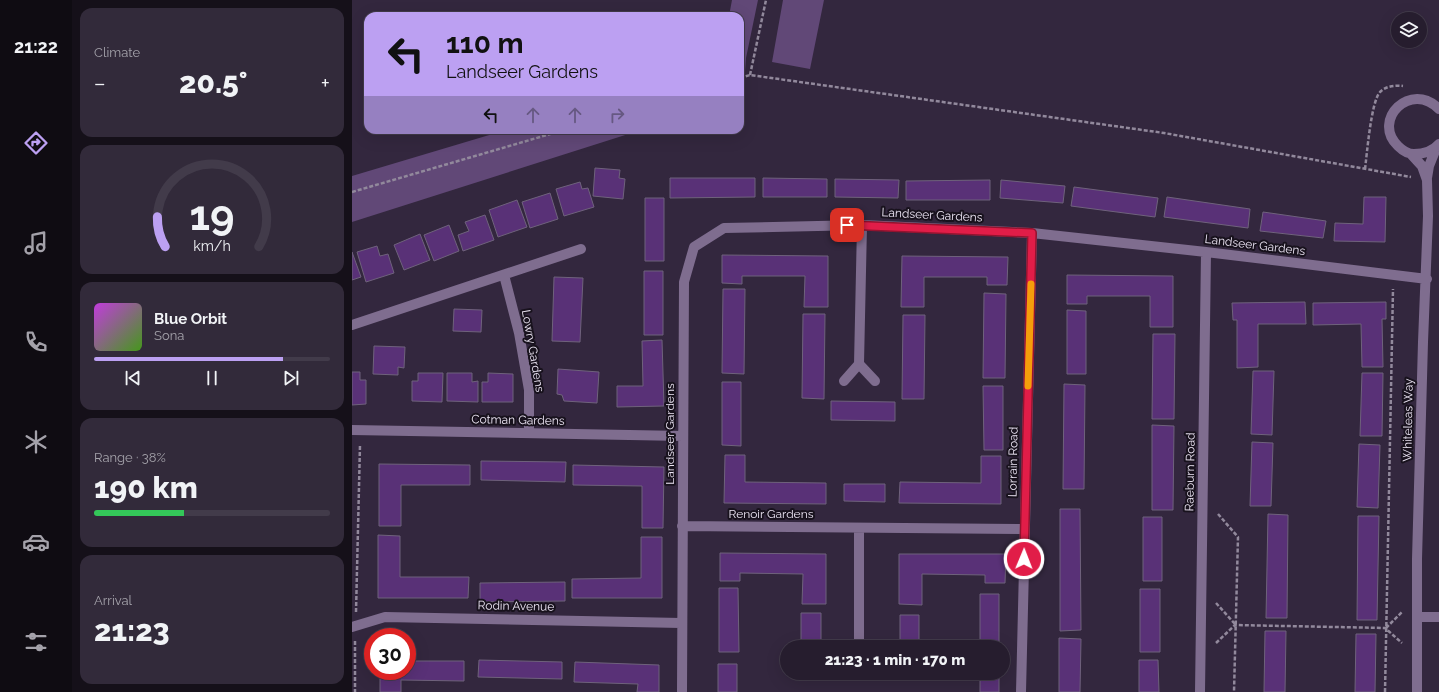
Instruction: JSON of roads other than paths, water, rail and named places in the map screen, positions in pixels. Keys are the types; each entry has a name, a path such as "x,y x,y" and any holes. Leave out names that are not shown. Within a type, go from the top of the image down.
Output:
{"street":[{"name":"Whiteleas Way","path":"1417,692 1417,559 1428,216 1427,180 1422,166 1411,154 1400,148 1392,138 1390,121 1398,106 1406,101 1425,99 1433,103 1439,109"},
{"path":"1411,154 1429,152 1438,145"},
{"path":"1427,180 1429,166 1438,145"},
{"path":"844,381 859,364 862,225"},
{"name":"Landseer Gardens","path":"682,692 681,623 684,282 694,247 724,228 862,225 1032,233 1206,252 1426,279"},
{"name":"Lorrain Road","path":"1021,692 1032,233"},
{"path":"352,325 581,249"},
{"name":"Raeburn Road","path":"1200,692 1206,252"},
{"name":"Lowry Gardens","path":"504,275 519,333 528,390 529,433"},
{"path":"859,364 874,381"},
{"name":"Cotman Gardens","path":"356,430 683,436"},
{"name":"Renoir Gardens","path":"682,526 1025,529"},
{"path":"859,528 859,640"},
{"name":"Rodin Avenue","path":"354,627 385,616 681,623"},
{"path":"1417,617 1439,617"}]}
